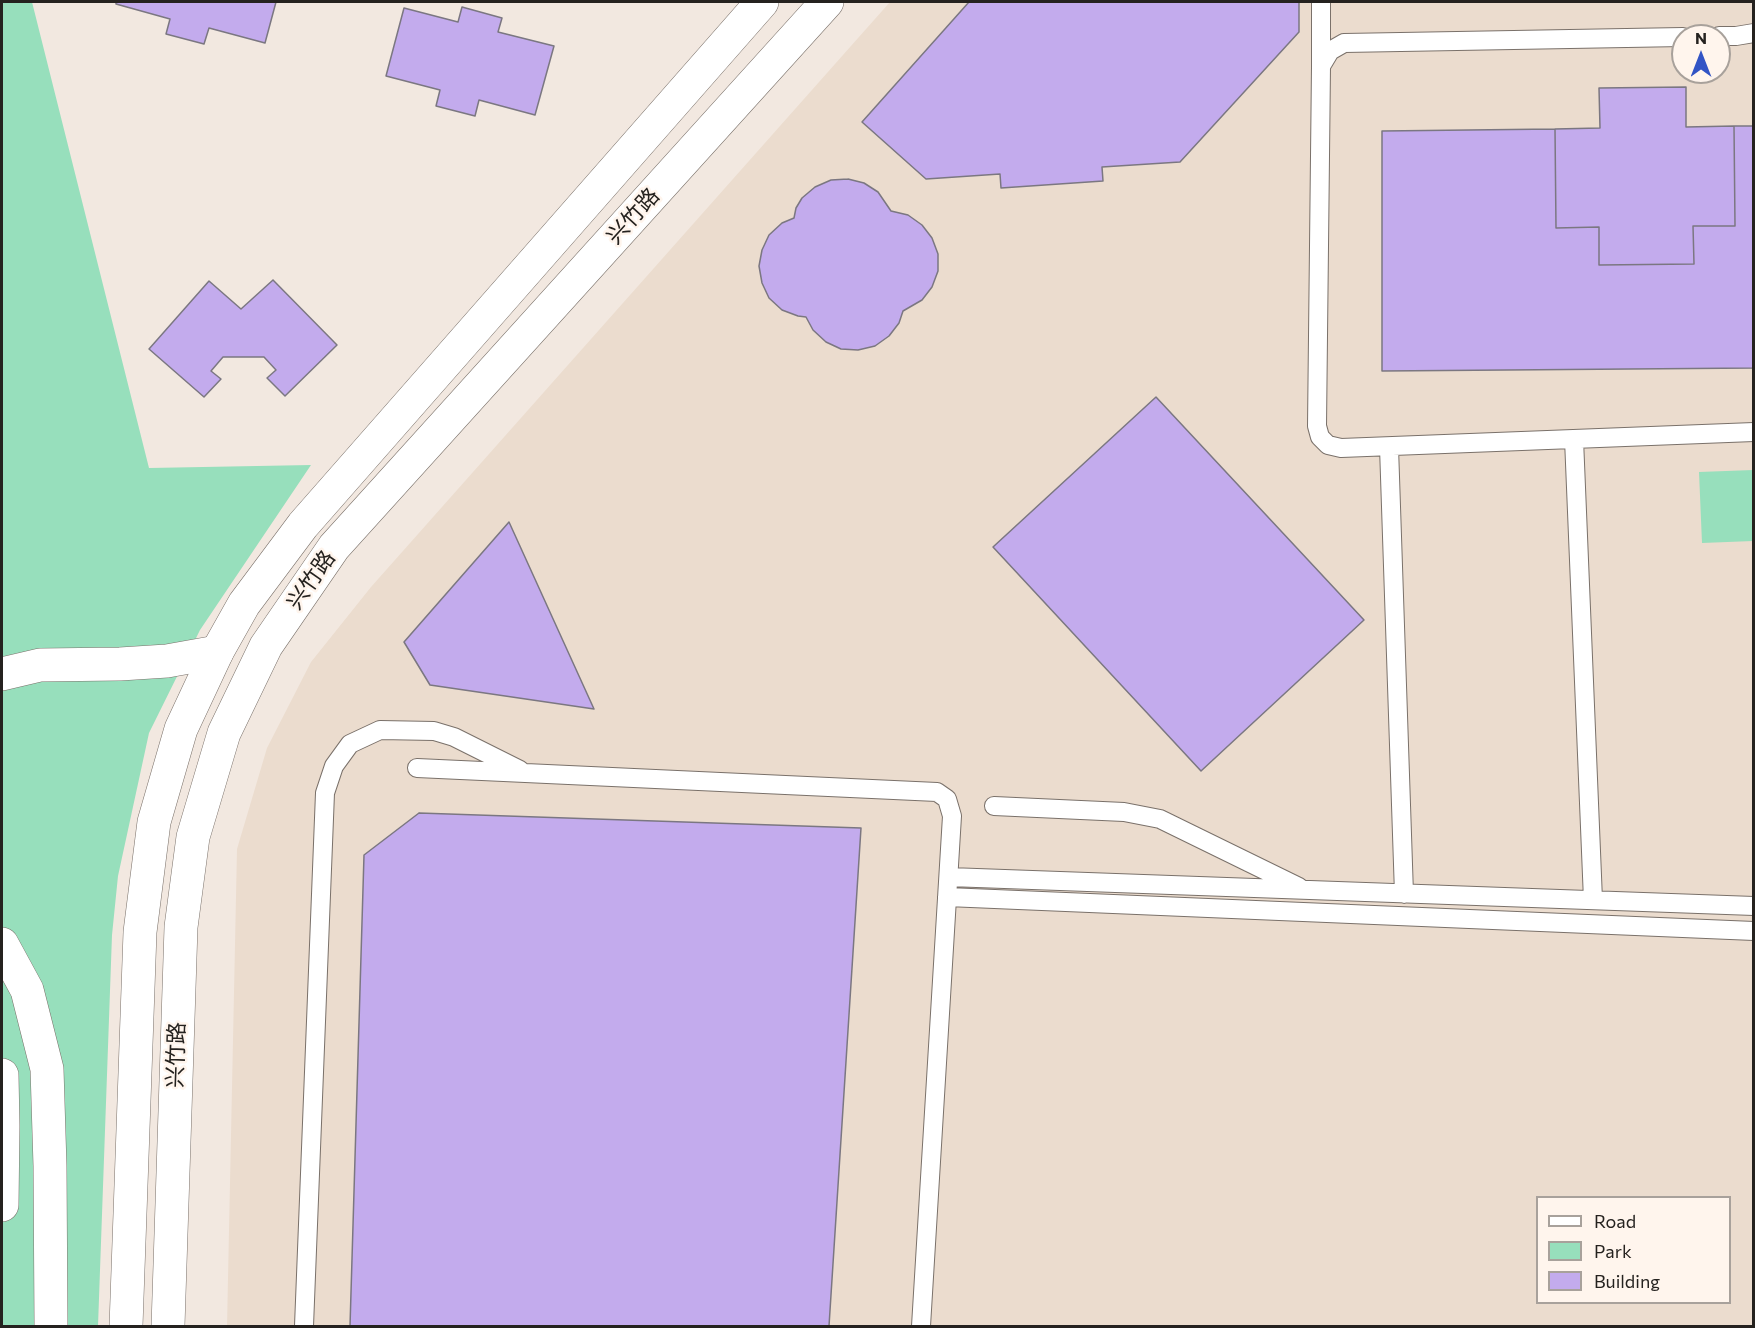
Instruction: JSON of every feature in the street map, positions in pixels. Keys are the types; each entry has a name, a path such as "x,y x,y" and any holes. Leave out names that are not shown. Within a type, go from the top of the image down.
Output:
{"main road":[{"name":"兴竹路","path":"126,1326 140,932 154,822 180,729 244,604 303,525 762,2"},
{"name":"兴竹路","path":"168,1326 180,927 193,837 224,733 266,646 334,546 827,2"},
{"path":"2,674 40,666 120,664 218,652"},
{"path":"2,944 27,990 47,1069 50,1166 49,1319"},
{"path":"2,1075 2,1205"}],"lane":[{"path":"1321,2 1317,426 1320,437 1328,445 1341,448 1389,447 1754,432"},
{"path":"1731,35 1754,33"},
{"path":"1321,66 1330,51 1344,43 1671,37"},
{"path":"1574,440 1593,900"},
{"path":"1389,447 1404,894"},
{"path":"304,1326 325,793 334,766 350,744 380,730 434,731 454,737 526,773"},
{"path":"417,768 937,792 946,799 952,816 921,1326"},
{"path":"994,806 1124,812 1160,819 1354,914"},
{"path":"949,877 1754,906"},
{"path":"947,897 1754,931"}],"shaded area":[{"path":"890,2 1753,2 1753,1326 227,1326 237,849 267,748 311,662 371,587"}],"green space":[{"path":"2,2 32,2 149,468 311,465 200,630 149,733 118,876 112,935 98,1326 2,1326"},
{"path":"1753,470 1753,541 1702,543 1699,472"}],"building":[{"path":"116,2 276,2 265,43 209,28 204,44 166,34 170,19 116,4"},
{"path":"969,2 1299,2 1299,32 1180,162 1102,167 1103,181 1001,188 1000,174 926,179 862,122"},
{"path":"462,7 502,18 498,32 554,46 535,115 479,100 475,116 436,106 440,90 386,76 404,8 458,22"},
{"path":"1686,87 1686,127 1734,126 1735,226 1693,226 1694,264 1599,265 1599,227 1556,228 1555,129 1600,128 1599,88"},
{"path":"1734,126 1754,126 1754,368 1382,371 1382,131 1555,129 1556,228 1599,227 1599,265 1694,264 1693,226 1735,226"},
{"path":"848,179 864,183 878,192 891,211 908,215 922,225 932,238 938,254 938,271 932,287 922,300 903,311 899,323 889,336 875,346 858,350 841,349 826,342 813,330 806,317 782,310 769,298 762,283 759,266 762,250 769,235 782,223 794,218 796,208 802,198 815,187 831,180"},
{"path":"273,280 337,345 285,396 267,378 276,370 264,357 223,357 211,371 221,379 204,397 149,349 209,281 241,309"},
{"path":"1156,397 1364,620 1201,771 993,547"},
{"path":"509,522 594,709 430,685 404,642"},
{"path":"419,813 861,828 829,1326 350,1326 364,855"}]}
